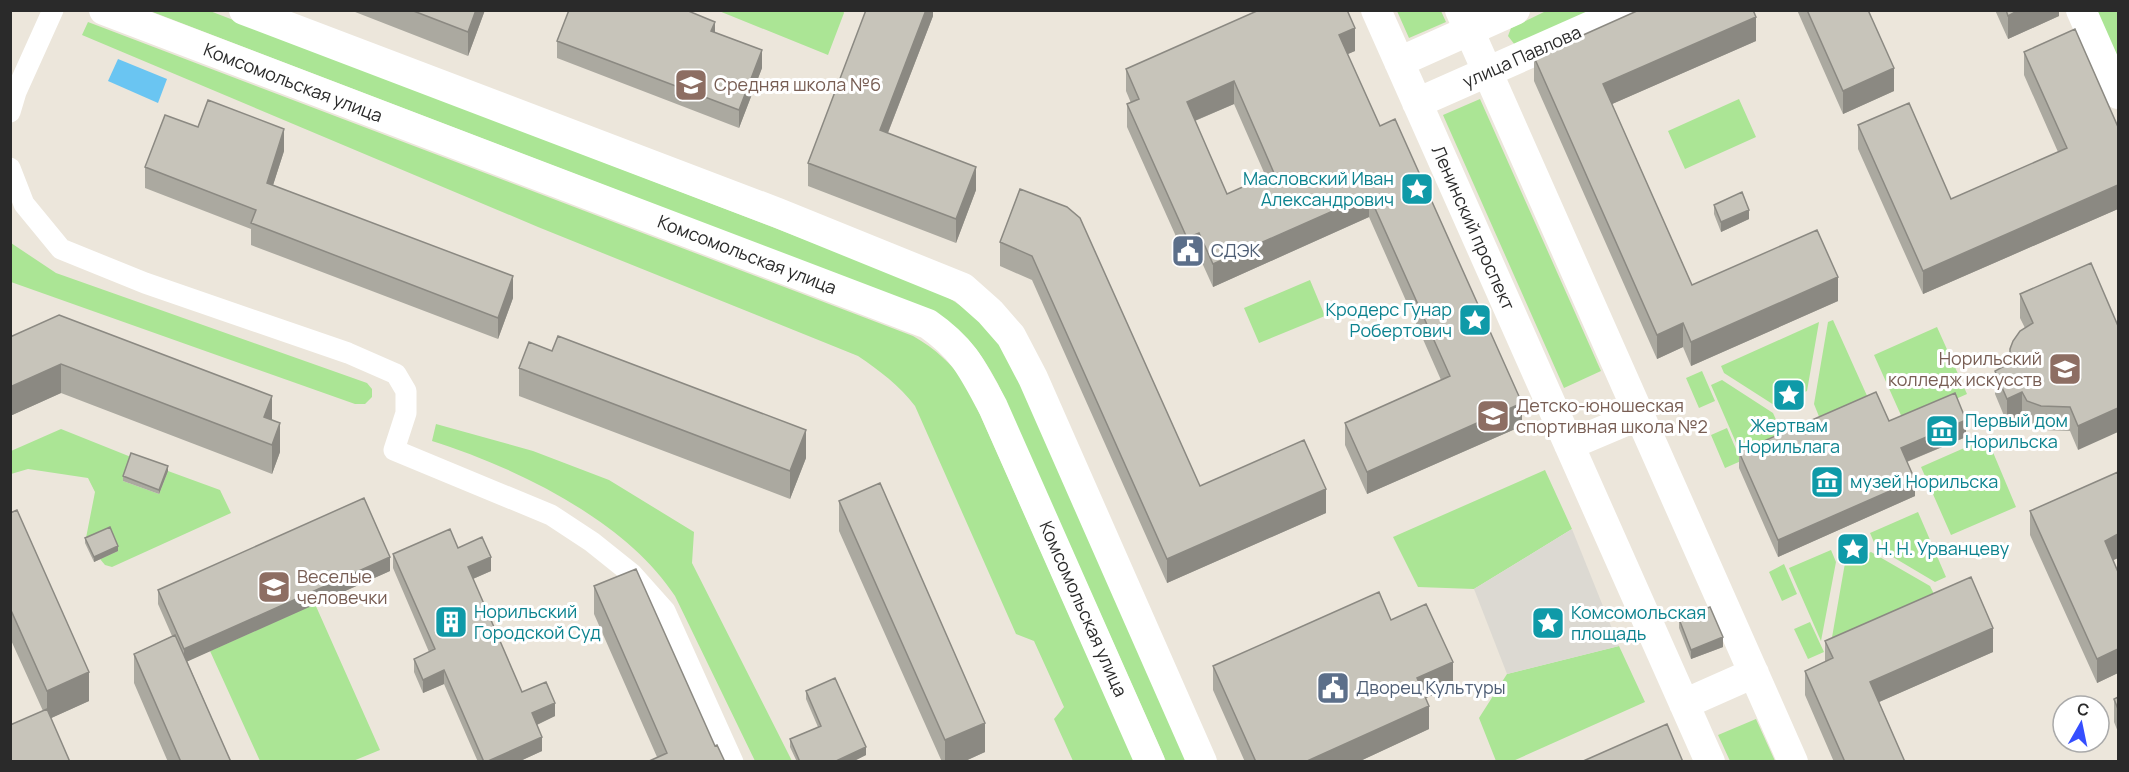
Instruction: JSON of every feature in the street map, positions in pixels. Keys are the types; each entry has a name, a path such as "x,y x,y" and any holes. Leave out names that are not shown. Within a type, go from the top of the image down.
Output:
{"street":[{"path":"10,111 16,92 53,10"},
{"name":"Комсомольская улица","path":"104,10 928,324 964,354 993,407 1150,762"},
{"path":"244,10 778,213 963,288 990,312 1011,336 1033,378 1202,762"},
{"name":"Ленинский проспект","path":"1376,10 1710,762"},
{"path":"1399,62 1464,21 1515,10"},
{"name":"улица Павлова","path":"1418,103 1627,10"},
{"path":"2081,10 2118,94"},
{"path":"1464,21 1793,762"},
{"path":"10,168 24,204 61,249 145,283 348,353 396,374 406,391 406,413 394,450 551,515 632,574 665,612 733,762"},
{"path":"1569,445 1640,416"},
{"path":"1684,704 1754,673"}],"green space":[{"path":"843,10 844,13 828,55 719,11"},
{"path":"150,11 210,11 931,288 971,313 991,333 1016,373 1188,761 1166,761 998,384 983,358 967,338 948,322 922,307"},
{"path":"1397,11 1441,11 1446,22 1409,38"},
{"path":"1546,11 1602,11 1515,45 1508,36 1511,28"},
{"path":"2093,11 2118,11 2118,68"},
{"path":"88,22 913,336 929,346 966,383 1134,761 1073,761 1054,719 1064,707 1034,641 1016,634 915,406 896,385 858,356 538,227 82,35"},
{"path":"1480,99 1601,371 1564,388 1443,115"},
{"path":"1739,99 1756,137 1685,169 1668,131"},
{"path":"11,243 56,273 367,383 372,389 372,397 365,404 355,404 11,282"},
{"path":"1310,280 1325,316 1259,343 1244,308"},
{"path":"1833,320 1868,398 1820,419 1814,404 1828,322"},
{"path":"1819,322 1807,391 1774,405 1724,373 1721,366"},
{"path":"1937,327 1967,394 1904,422 1874,355"},
{"path":"1702,371 1715,401 1699,408 1686,378"},
{"path":"1722,380 1773,413 1782,433 1740,452 1711,385"},
{"path":"436,424 533,451 609,480 694,532 692,563 792,761 755,761 675,596 654,569 628,544 567,500 533,482 465,452 432,441"},
{"path":"1727,428 1741,461 1725,468 1711,435"},
{"path":"61,429 131,457 123,481 159,494 168,471 220,490 231,513 112,567 105,565 100,559 118,551 85,543 95,492 88,478 28,469 11,474 11,451"},
{"path":"1987,438 2016,507 1951,535 1921,467"},
{"path":"1545,470 1572,529 1474,589 1418,587 1393,537"},
{"path":"1918,512 1946,577 1935,582 1876,547 1870,533"},
{"path":"1831,550 1836,562 1821,641 1789,568"},
{"path":"1871,552 1930,586 1936,598 1831,643 1845,563"},
{"path":"1784,564 1797,594 1782,601 1769,572"},
{"path":"315,604 380,750 353,761 260,761 210,651"},
{"path":"1810,622 1824,652 1808,659 1794,629"},
{"path":"1619,646 1645,702 1513,761 1496,761 1479,718 1507,674"},
{"path":"1756,719 1775,761 1730,761 1718,735"}],"shaded area":[{"name":"Комсомольская площадь","path":"1572,529 1619,646 1507,674 1474,589"}],"water":[{"path":"118,59 167,79 158,103 108,81"}],"building":[{"path":"411,10 476,10 468,32"},
{"name":"Средняя школа №6","path":"569,10 686,10 715,22 711,31 762,50 739,110 557,41"},
{"path":"866,10 926,10 880,130 976,167 956,219 808,163"},
{"path":"1259,10 1347,10 1355,28 1339,35 1380,126 1395,119 1522,403 1367,472 1345,423 1450,376 1369,195 1213,264 1199,233 1187,238 1127,104 1139,99 1126,69","holes":["1234,81 1274,173 1227,194 1187,102"]},
{"path":"1639,10 1753,10 1756,17 1603,84 1692,285 1817,230 1838,277 1691,342 1683,323 1657,335 1534,57"},
{"path":"1807,10 1868,10 1894,68 1843,91"},
{"path":"2006,10 2019,10 2008,16"},
{"path":"2075,29 2118,127 2118,185 1923,271 1858,125 1909,103 1951,199 2067,148 2024,52"},
{"path":"208,100 284,129 267,183 513,276 498,318 251,223 256,210 145,167 165,115 198,127"},
{"path":"1020,189 1067,207 1080,218 1200,486 1304,440 1326,489 1167,559 1032,256 1000,242"},
{"path":"1742,192 1749,210 1721,222 1714,205"},
{"name":"Норильский колледж искусств","path":"2091,263 2118,326 2118,408 2078,426 2070,407 2041,406 2027,401 2022,392 2007,399 1995,371 2010,363 2010,349 2013,341 2020,331 2033,323 2020,294"},
{"path":"59,315 272,396 264,417 280,423 272,445 61,364 10,387 10,337"},
{"path":"558,336 806,430 790,471 519,368 529,342 552,351"},
{"name":"музей Норильска","path":"1876,392 1889,421 1955,393 1966,420 1901,448 1915,480 1778,540 1739,452"},
{"path":"131,453 168,466 159,490 123,476"},
{"path":"2118,472 2118,534 2105,541 2118,572 2118,649 2097,659 2030,511"},
{"path":"880,483 985,723 945,740 839,501"},
{"name":"Веселые человечки","path":"364,498 390,557 184,649 158,590"},
{"path":"17,510 89,672 47,691 10,608 10,513"},
{"path":"110,527 118,546 94,557 85,538"},
{"name":"Норильский Городской Суд","path":"450,529 458,548 482,537 491,557 468,567 522,692 546,682 555,703 532,713 542,737 486,762 484,762 444,670 423,680 414,659 435,649 393,554"},
{"path":"636,569 715,746 717,745 725,762 647,762 667,753 594,586"},
{"path":"1971,577 1993,628 1870,682 1905,762 1845,762 1805,671 1833,658 1825,641"},
{"name":"Дворец Культуры","path":"1379,592 1391,620 1426,604 1453,662 1417,678 1429,706 1305,762 1256,762 1213,666"},
{"path":"1710,607 1723,637 1691,650 1679,619"},
{"path":"175,635 231,762 181,762 134,654"},
{"path":"835,678 866,747 834,762 800,762 790,739 821,726 806,691"},
{"path":"2118,697 2118,709 2114,699"},
{"path":"47,709 70,762 10,762 10,725"},
{"path":"1667,724 1683,762 1581,762"}],"place":[{"name":"Средняя школа №6","path":"691,85"},
{"name":"Масловский Иван Александрович","path":"1417,189"},
{"name":"СДЭК","path":"1188,251"},
{"name":"Кродерс Гунар Робертович","path":"1475,320"},
{"name":"Норильский колледж искусств","path":"2065,369"},
{"name":"Жертвам Норильлага","path":"1789,395"},
{"name":"Детско-юношеская спортивная школа №2","path":"1493,416"},
{"name":"Первый дом Норильска","path":"1942,431"},
{"name":"музей Норильска","path":"1827,482"},
{"name":"Н. Н. Урванцеву","path":"1853,549"},
{"name":"Веселые человечки","path":"274,587"},
{"name":"Норильский Городской Суд","path":"451,622"},
{"name":"Комсомольская площадь","path":"1548,623"},
{"name":"Дворец Культуры","path":"1333,688"}]}
